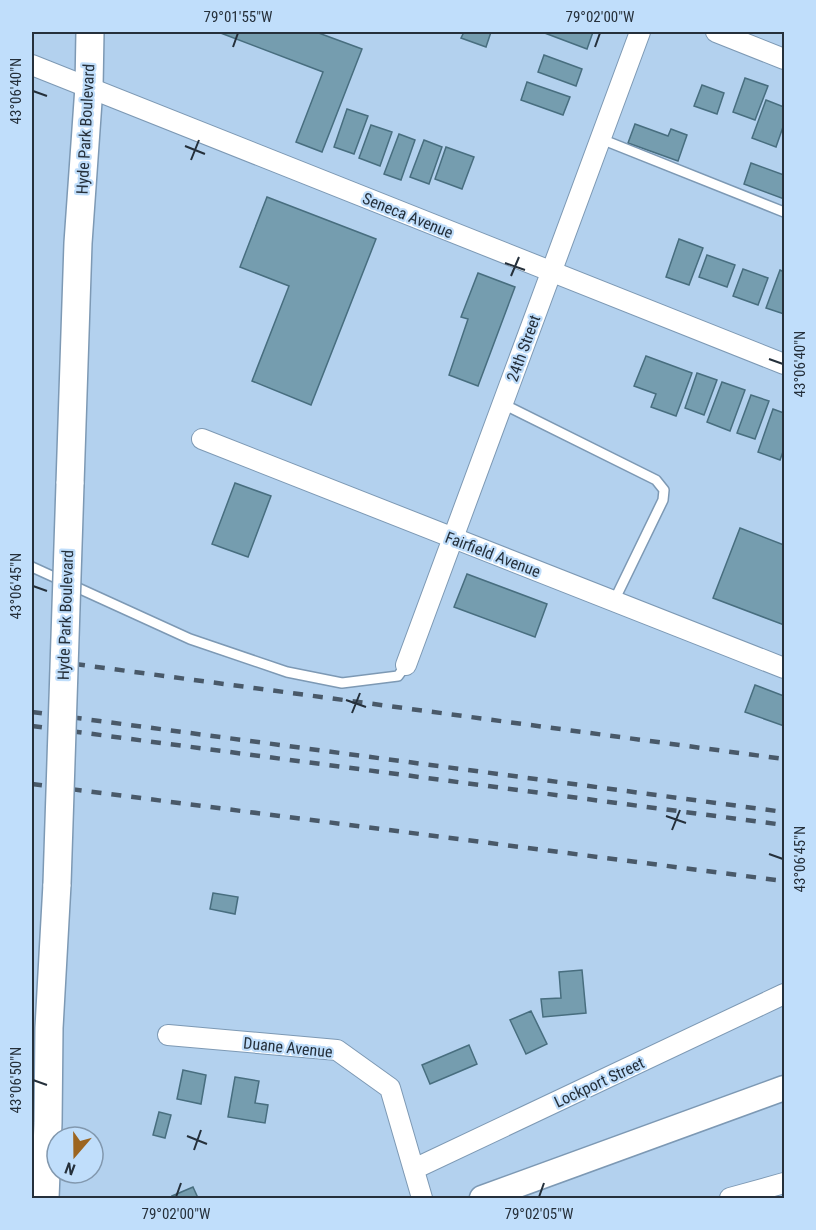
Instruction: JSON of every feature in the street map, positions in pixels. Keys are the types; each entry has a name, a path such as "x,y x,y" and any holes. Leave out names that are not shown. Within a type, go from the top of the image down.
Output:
{"main road":[{"name":"Hyde Park Boulevard","path":"45,1198 49,1028 57,884 78,243 89,87 90,32"}],"street":[{"name":"24th Street","path":"406,665 640,32"},
{"path":"716,32 784,58"},
{"name":"Seneca Avenue","path":"32,65 784,364"},
{"name":"Fairfield Avenue","path":"202,439 784,668"},
{"name":"Lockport Street","path":"414,1169 784,994"},
{"name":"Duane Avenue","path":"168,1035 337,1050 390,1088 422,1198"},
{"path":"482,1198 784,1088"},
{"path":"730,1198 784,1183"}],"lane":[{"path":"601,139 784,212"},
{"path":"503,404 656,480 664,490 663,500 614,601"},
{"path":"32,567 190,639 287,672 342,683 398,676 406,665"}],"building":[{"path":"218,32 316,32 362,49 322,152 296,142 323,72"},
{"path":"464,32 491,32 486,47 461,38"},
{"path":"542,32 593,32 587,49"},
{"path":"544,55 582,69 576,86 538,72"},
{"path":"745,78 768,86 755,120 733,112"},
{"path":"527,82 570,97 563,115 521,100"},
{"path":"702,85 724,93 717,114 694,106"},
{"path":"766,100 784,107 784,124 776,147 752,138"},
{"path":"347,109 368,116 354,154 334,147"},
{"path":"635,124 668,136 671,129 687,135 678,161 628,143"},
{"path":"371,125 392,132 380,166 359,158"},
{"path":"399,134 415,140 401,180 384,174"},
{"path":"424,140 442,147 429,184 410,177"},
{"path":"446,147 474,157 462,189 435,179"},
{"path":"751,163 784,175 784,199 744,184"},
{"path":"267,197 376,239 311,405 252,381 289,286 240,267"},
{"path":"679,239 703,248 689,285 666,277"},
{"path":"707,255 735,265 727,287 699,277"},
{"path":"743,269 768,278 758,305 733,296"},
{"path":"780,270 784,272 784,314 766,308"},
{"path":"478,273 515,287 478,386 449,375 468,319 461,317"},
{"path":"646,356 692,373 676,416 651,407 656,394 634,386"},
{"path":"697,373 717,380 704,415 685,408"},
{"path":"722,382 745,390 730,431 707,422"},
{"path":"751,395 769,401 755,439 737,433"},
{"path":"773,409 784,413 784,449 780,460 758,452"},
{"path":"235,483 271,496 248,557 212,544"},
{"path":"740,528 784,545 784,625 713,598"},
{"path":"467,574 547,604 535,637 454,607"},
{"path":"755,685 784,696 784,726 745,712"},
{"path":"213,893 238,897 235,914 210,909"},
{"path":"582,970 586,1013 543,1017 541,999 561,998 559,972"},
{"path":"531,1011 547,1044 526,1054 510,1020"},
{"path":"469,1045 477,1064 430,1084 422,1065"},
{"path":"183,1070 206,1075 201,1104 177,1099"},
{"path":"235,1077 259,1081 255,1103 268,1105 265,1123 228,1117"},
{"path":"159,1112 171,1115 165,1138 153,1135"},
{"path":"193,1187 198,1198 173,1198 172,1196"}],"railway":[{"path":"75,664 784,759"},
{"path":"32,712 784,812"},
{"path":"32,726 784,825"},
{"path":"32,784 784,881"}]}
